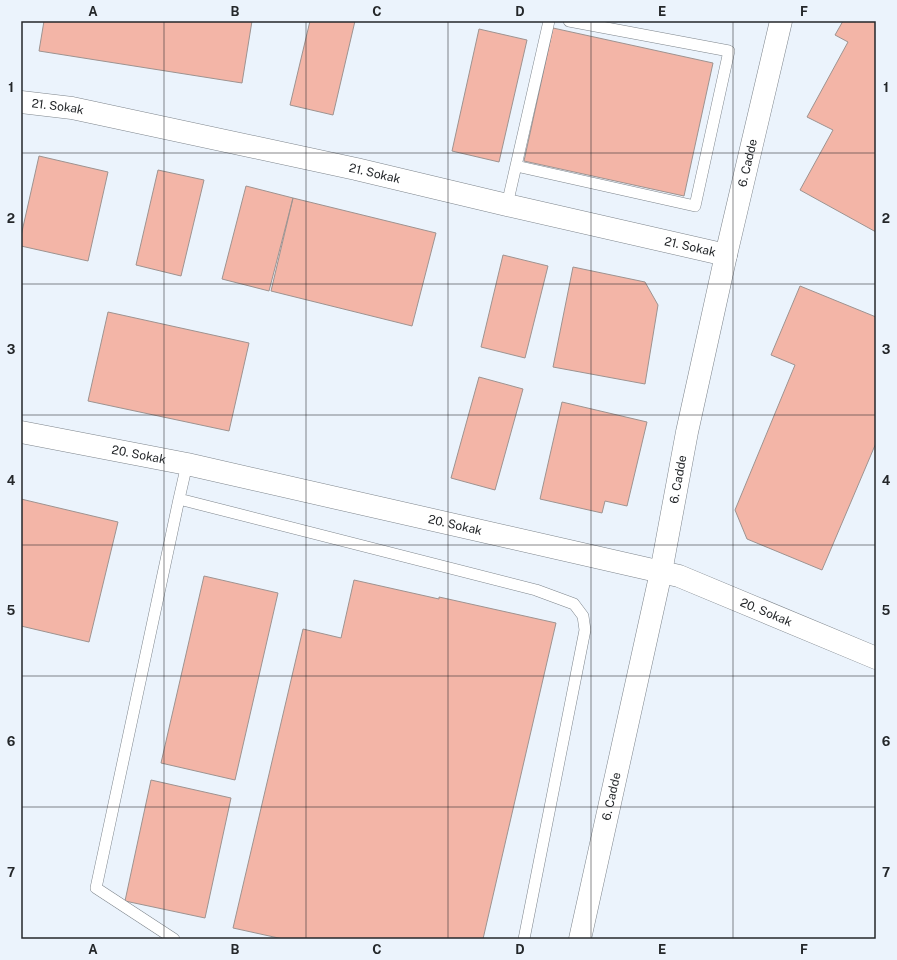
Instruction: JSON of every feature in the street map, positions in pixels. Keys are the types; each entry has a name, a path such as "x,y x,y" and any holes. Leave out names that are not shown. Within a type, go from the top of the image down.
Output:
{"street":[{"name":"6. Cadde","path":"580,939 661,572 687,432 726,255 782,21"},
{"name":"21. Sokak","path":"21,102 80,110 356,169 726,255"},
{"name":"20. Sokak","path":"21,432 187,464 679,576 876,658"}],"lane":[{"path":"507,205 549,21"},
{"path":"516,166 695,206 729,51 569,21"},
{"path":"174,939 96,888 187,464"},
{"path":"179,499 536,590 574,604 583,616 584,630 524,939"}],"building":[{"path":"44,21 252,21 242,83 39,51"},
{"path":"310,21 355,21 333,115 290,105"},
{"path":"843,21 876,21 876,232 800,190 833,130 807,117 848,42 835,35"},
{"path":"553,28 713,63 684,196 524,161"},
{"path":"479,29 527,40 499,162 452,151"},
{"path":"39,156 108,172 88,261 21,246 21,236"},
{"path":"158,170 204,180 181,276 136,265"},
{"path":"246,186 293,198 269,291 222,279"},
{"path":"293,198 436,233 412,326 271,291"},
{"path":"503,255 548,266 525,358 481,347"},
{"path":"573,267 645,282 658,305 645,384 553,367"},
{"path":"800,286 876,317 876,443 822,570 747,539 735,510 795,365 771,355"},
{"path":"108,312 249,343 229,431 88,401"},
{"path":"479,377 523,389 495,490 451,478"},
{"path":"562,402 647,422 627,506 605,501 602,513 540,499"},
{"path":"21,499 118,522 89,642 21,626"},
{"path":"204,576 278,593 235,780 161,763"},
{"path":"354,580 556,623 483,939 283,939 233,928 303,629 341,638"},
{"path":"151,780 231,798 205,918 125,901"}]}
